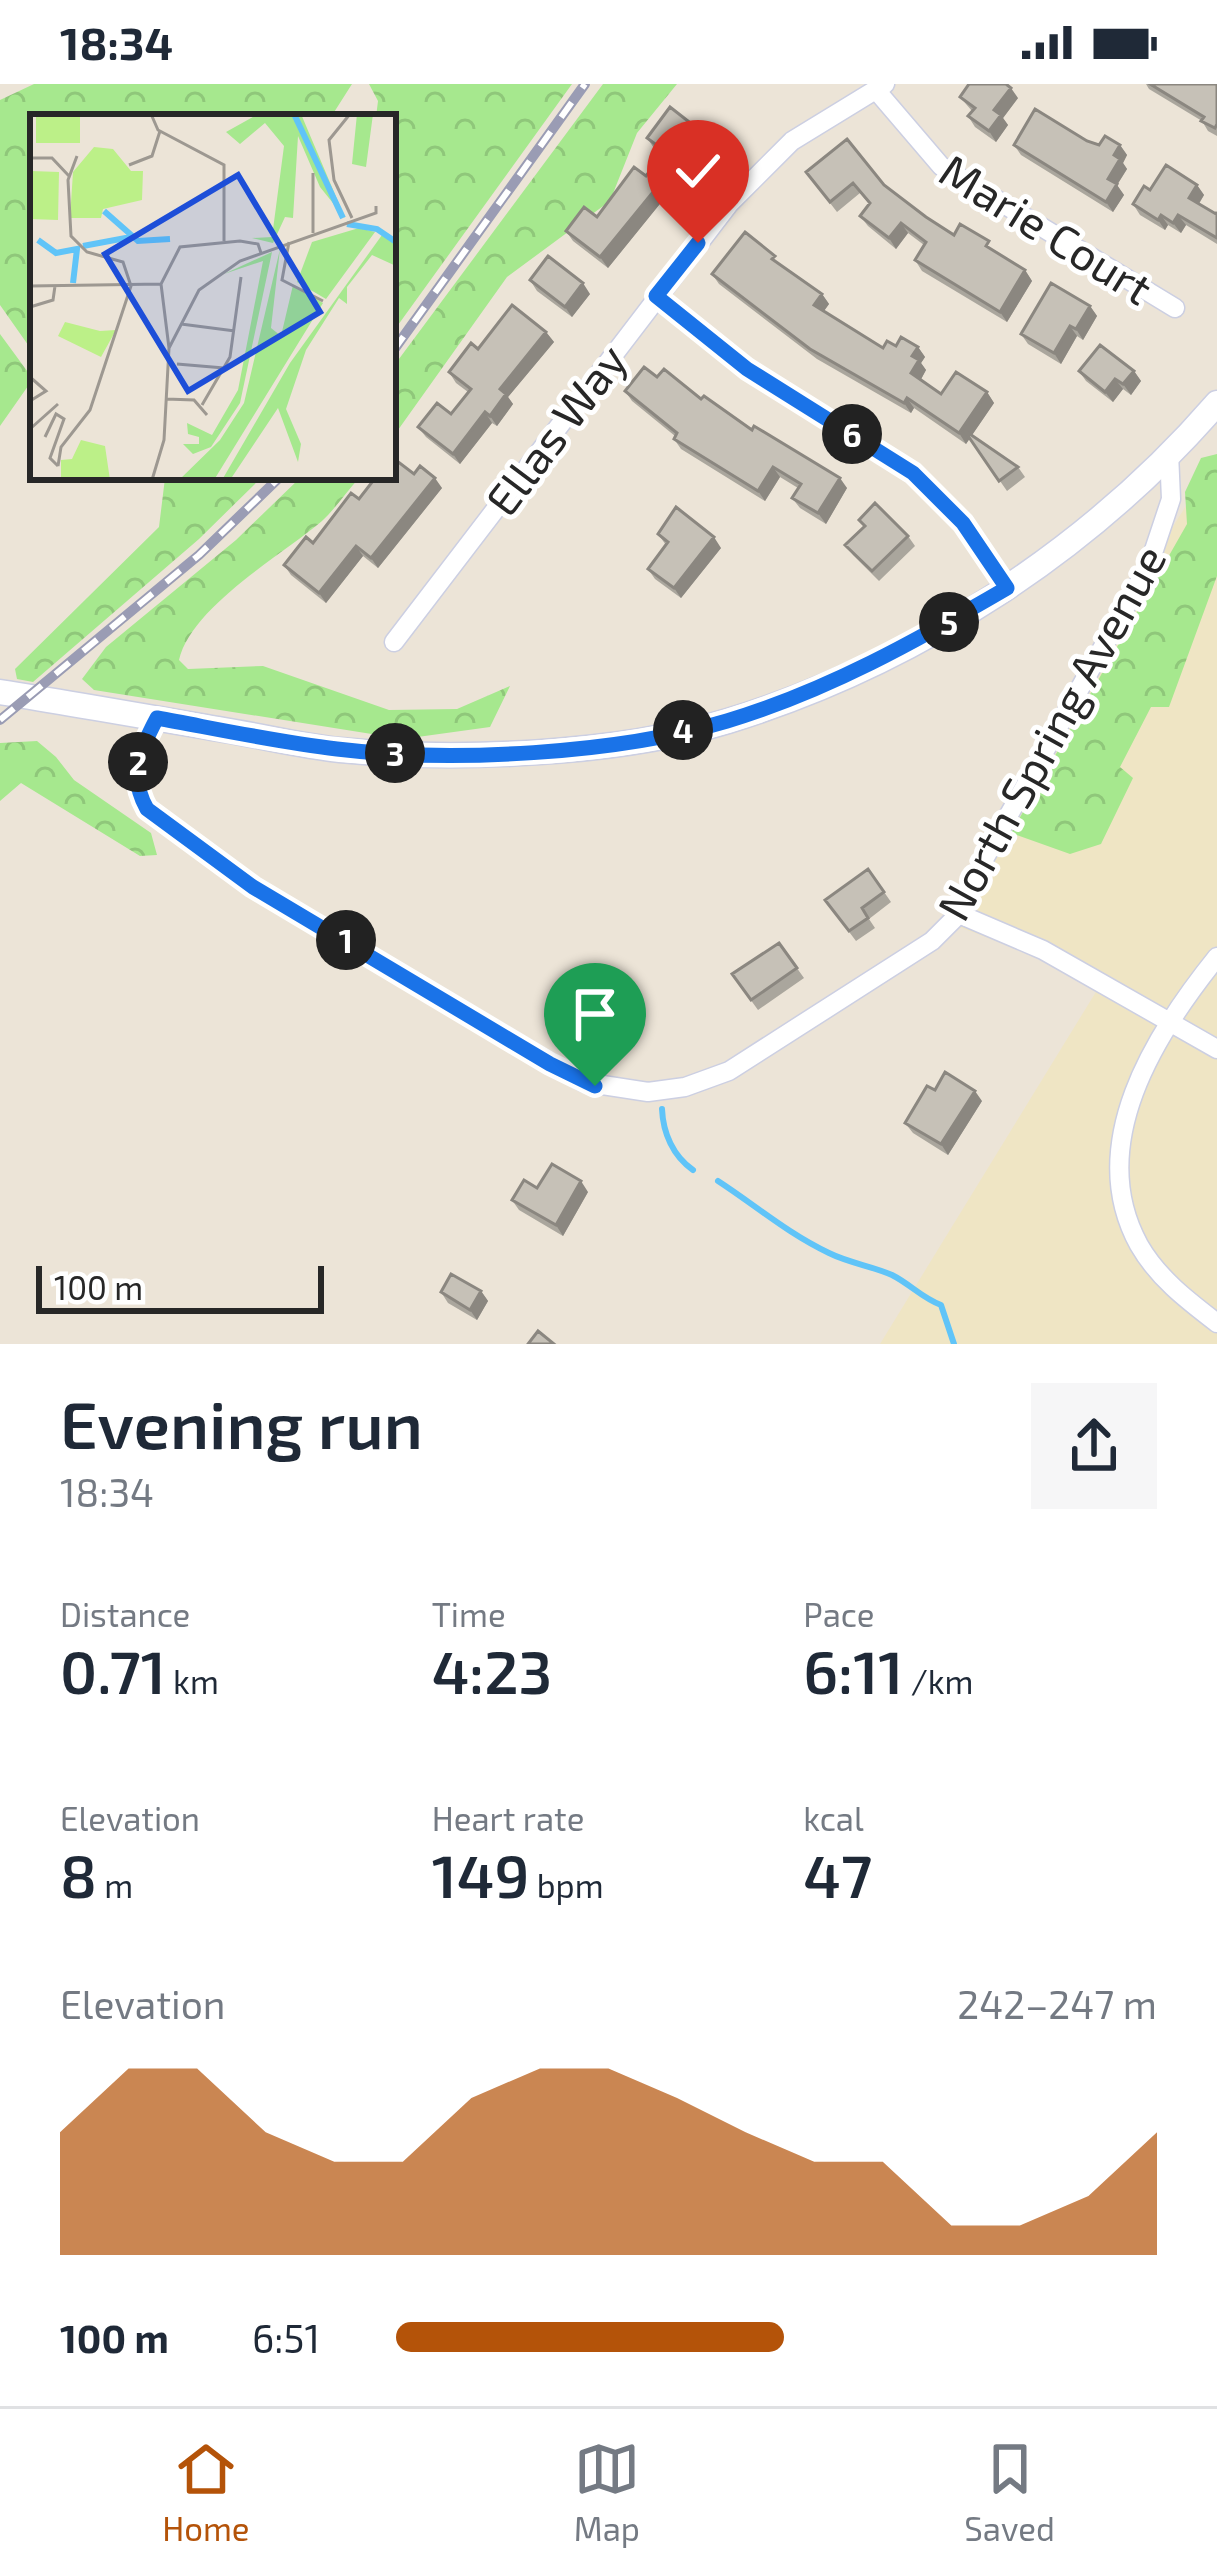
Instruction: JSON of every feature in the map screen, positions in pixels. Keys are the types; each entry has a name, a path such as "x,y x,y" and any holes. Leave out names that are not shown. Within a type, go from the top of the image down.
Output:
{"main road":[{"path":"0,692 337,749 401,754 529,753 725,722 818,688 916,641 1007,588 1082,532 1217,403"}],"street":[{"name":"Ellas Way","path":"394,642 656,296 759,171 792,141 880,87"},
{"name":"Marie Court","path":"880,87 940,166 1175,308"},
{"path":"656,296 747,369 913,473 963,523 1007,588"},
{"name":"North Spring Avenue","path":"157,718 141,747 138,794 147,809 253,887 550,1064 595,1086 648,1092 685,1088 729,1071 932,940 959,914 982,861 1149,565 1172,499 1169,453"},
{"path":"959,914 1043,950 1217,1049"},
{"path":"1217,957 1147,1064 1120,1145 1122,1194 1138,1242 1173,1288 1217,1323"}],"shaded area":[{"path":"1217,456 1217,1344 880,1344 1102,982 949,923 1149,565"}],"green space":[{"path":"34,84 352,84 333,114 30,114 30,348 0,305 0,100"},
{"path":"369,84 572,84 396,328 396,114 376,114 378,101"},
{"path":"603,84 677,84 637,133 610,201 507,277 396,433 396,363"},
{"path":"0,334 30,375 30,383 0,426"},
{"path":"1217,454 1217,576 1169,707 1151,707 1120,767 1133,778 1101,844 1070,854 1011,833 1187,524 1185,492 1201,458"},
{"path":"165,480 259,480 199,539 33,682 17,679 15,669 159,527"},
{"path":"298,480 357,480 322,521 240,583 201,621 179,660 188,669 263,666 389,710 457,709 510,686 490,727 403,739 94,690 82,679 106,647 236,540"},
{"path":"37,741 74,780 151,833 157,855 140,856 21,783 0,801 0,743"}],"building":[{"path":"969,84 1011,88 994,110 1001,115 989,131 968,116 975,108 960,97"},
{"path":"1150,84 1217,84 1215,128 1201,121 1204,117"},
{"path":"670,107 702,132 600,257 566,231 584,207 597,217 634,167 646,176 665,151 647,138"},
{"path":"1035,109 1087,141 1099,145 1105,136 1120,145 1114,155 1120,159 1108,179 1117,184 1106,202 1014,145"},
{"path":"847,139 884,185 926,217 954,235 960,224 1025,270 1000,312 915,260 926,242 901,223 889,238 860,216 870,203 853,183 830,202 806,172"},
{"path":"1166,165 1197,185 1189,198 1217,212 1217,238 1178,215 1173,223 1161,215 1158,220 1133,204 1144,186 1150,190"},
{"path":"745,232 775,256 772,259 822,294 814,305 883,348 887,341 896,346 901,337 918,347 912,356 919,360 911,373 941,394 956,372 987,392 959,433 907,398 904,403 810,349 712,274"},
{"path":"548,256 583,283 565,307 530,280"},
{"path":"1051,283 1090,306 1076,329 1070,326 1054,353 1021,334"},
{"path":"512,305 546,332 500,389 506,394 490,416 485,412 453,454 418,427 437,403 451,414 471,389 449,372 471,343 478,349"},
{"path":"1100,345 1134,371 1123,384 1115,379 1105,392 1079,371"},
{"path":"644,367 657,377 664,369 701,399 704,396 752,430 754,426 840,478 818,513 792,498 801,484 773,467 758,491 674,439 677,433 625,391"},
{"path":"964,430 1018,467 999,481"},
{"path":"396,460 414,474 420,466 435,478 371,558 356,546 319,593 284,565 306,537 313,543 351,493 359,499 374,480 396,480"},
{"path":"875,503 908,536 872,571 845,545 865,526 859,520"},
{"path":"676,507 714,537 674,588 648,569 668,542 658,534"},
{"path":"868,869 884,892 862,908 868,918 849,931 825,900"},
{"path":"779,943 797,968 751,1000 732,974"},
{"path":"945,1072 975,1091 941,1144 905,1123 927,1086 935,1090"},
{"path":"552,1164 581,1181 556,1225 512,1200 524,1180 537,1188"},
{"path":"451,1274 481,1291 470,1310 441,1292"},
{"path":"538,1331 554,1344 528,1344"}],"waterway":[{"path":"662,1109 670,1143 693,1170"},
{"path":"718,1181 814,1245 892,1275 941,1305 954,1344"}],"railway":[{"path":"396,347 585,84"},
{"path":"0,720 199,555 277,480"}],"route":[{"path":"595,1086 550,1064 253,887 147,809 138,794 136,770 141,747 157,718 337,749 401,754 529,753 725,722 818,688 916,641 1007,588 963,523 913,473 747,369 656,296 698,243"}]}
